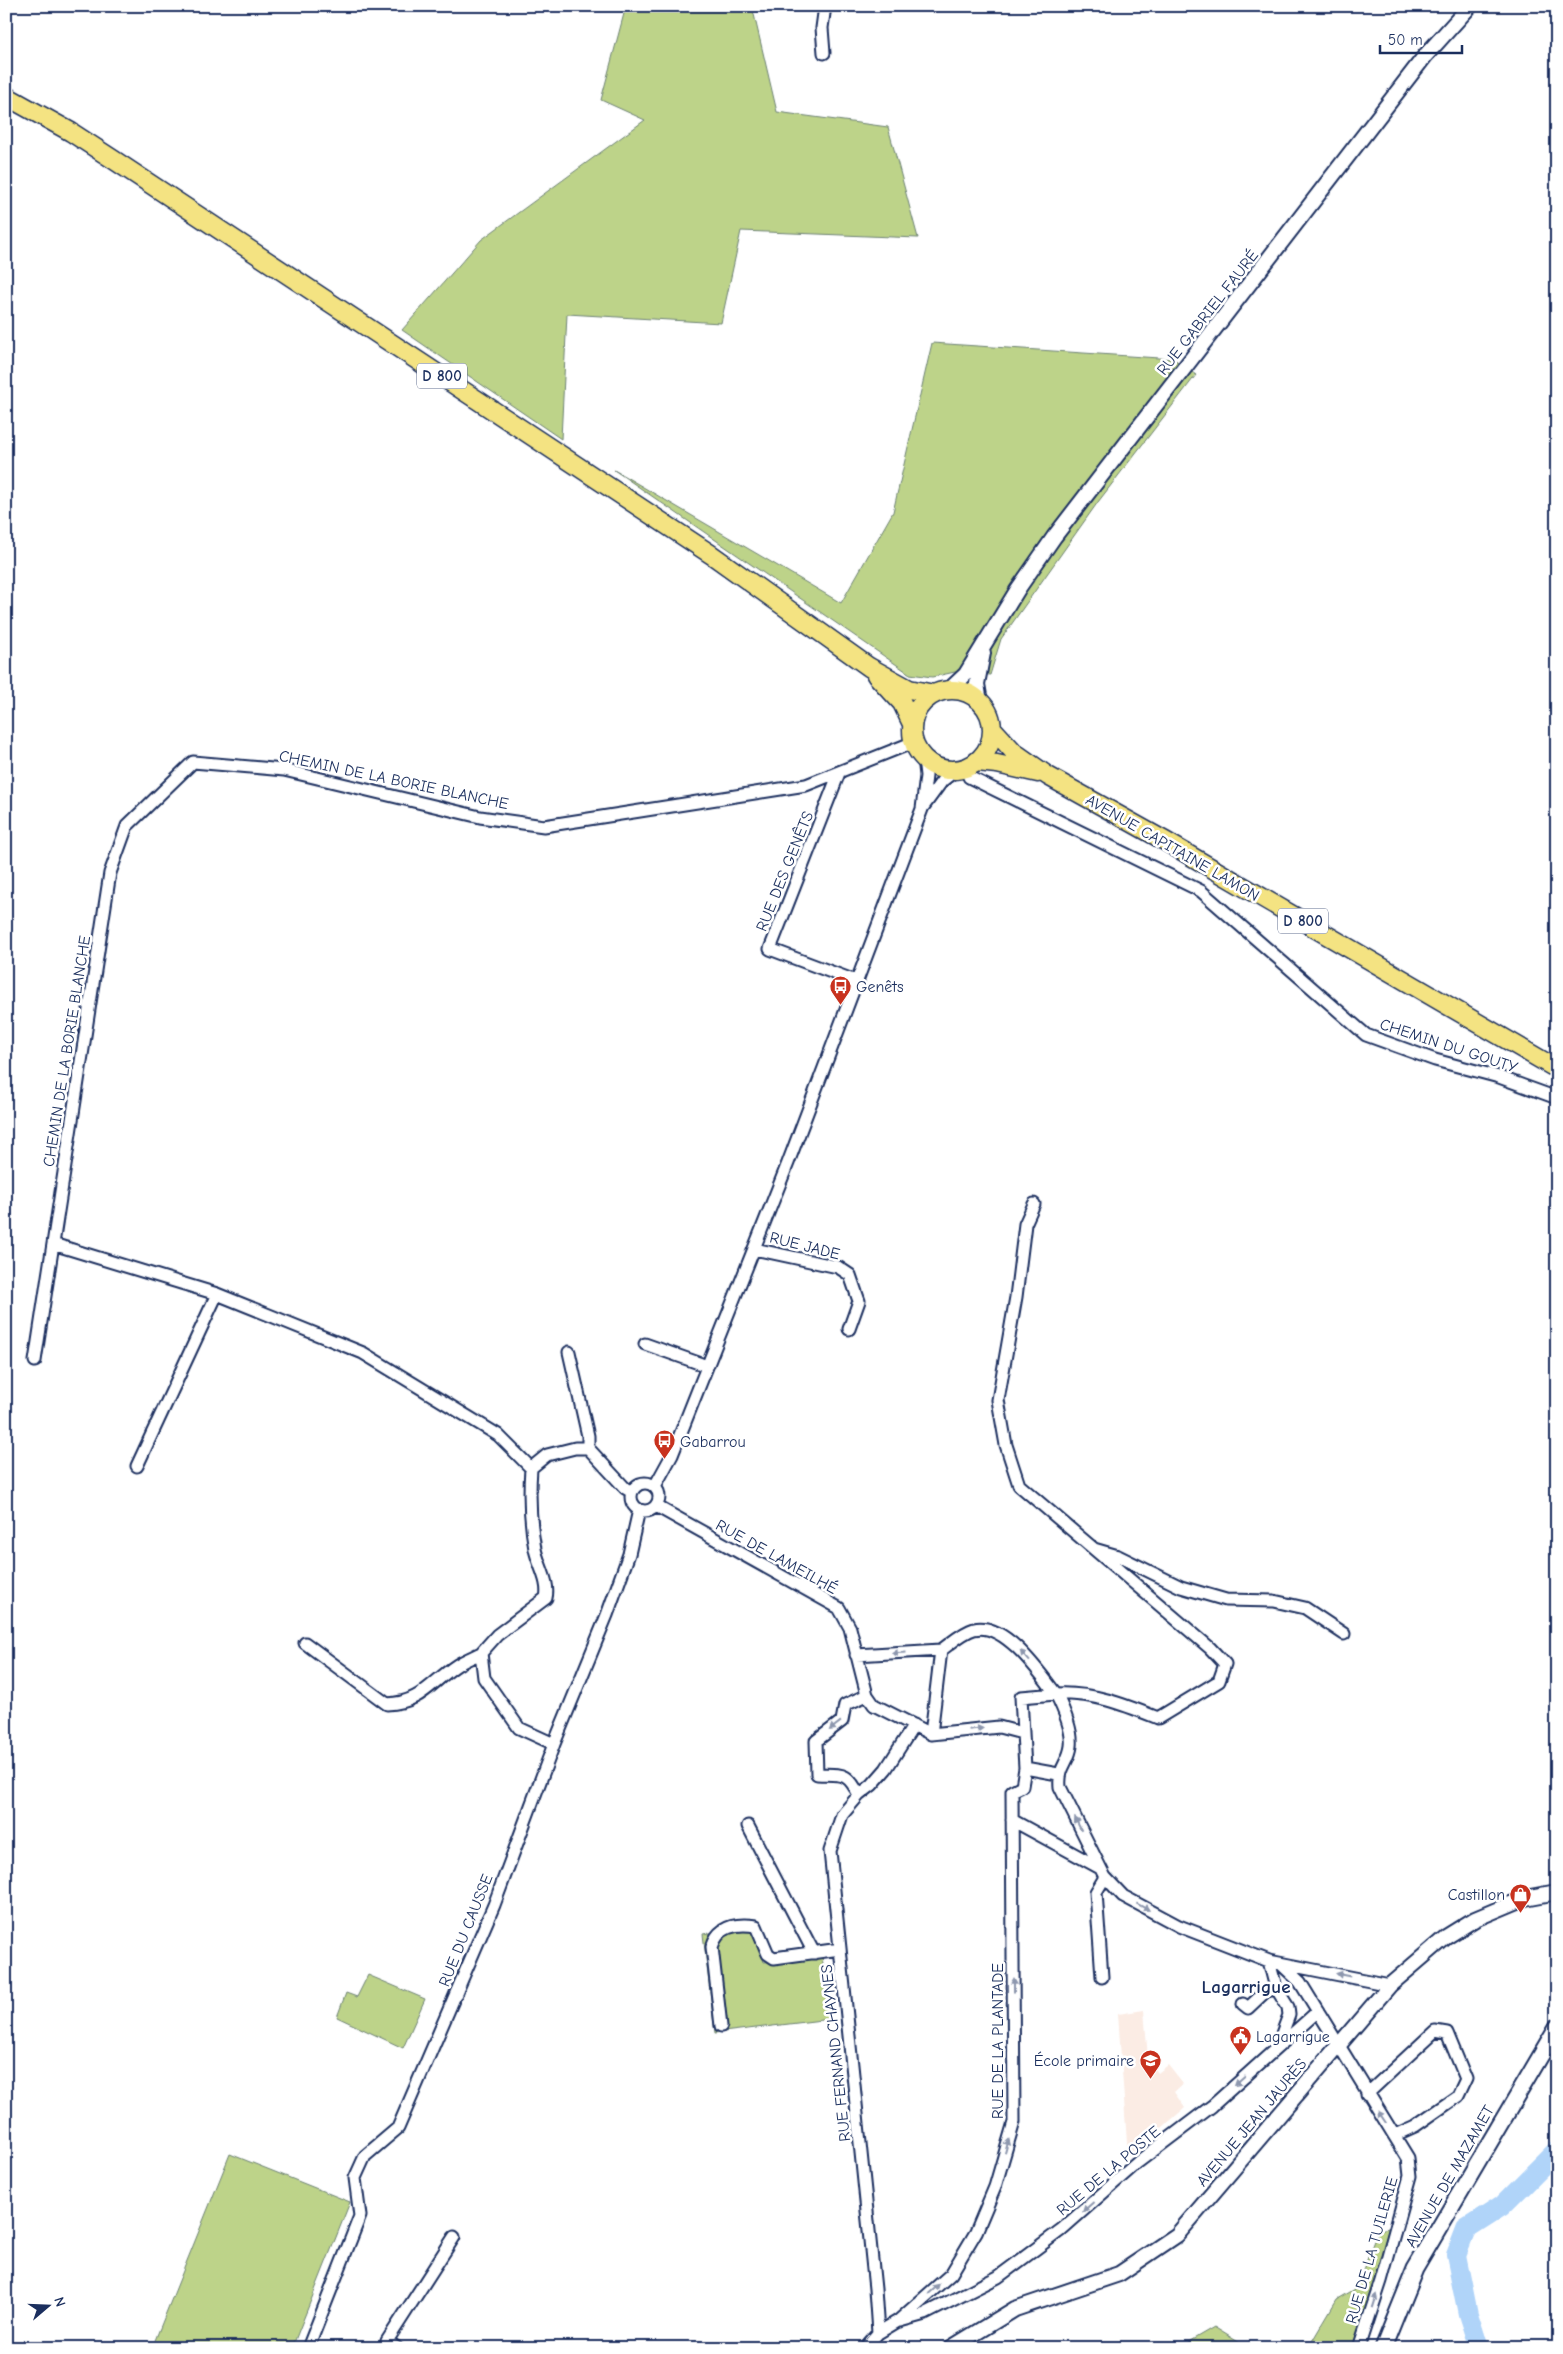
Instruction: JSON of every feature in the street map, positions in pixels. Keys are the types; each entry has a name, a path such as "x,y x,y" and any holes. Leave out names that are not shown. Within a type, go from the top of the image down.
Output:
{"main road":[{"name":"D 800","path":"6,96 71,132 656,518 766,592 869,668 909,689 941,692"},
{"name":"D 800","path":"869,668 902,703 912,724"},
{"path":"941,692 971,695 980,702 991,718 992,728 988,747 966,767 944,770 933,766 924,758 914,742 912,724 916,712 924,702 941,692"},
{"name":"AVENUE CAPITAINE LAMON","path":"992,728 1014,752 1048,776 1165,841 1557,1069"},
{"name":"AVENUE CAPITAINE LAMON","path":"966,767 997,764 1048,776"},
{"name":"AVENUE DE MAZAMET","path":"1382,2348 1415,2269 1557,2028"}],"street":[{"path":"824,53 822,28 825,6"},
{"name":"RUE GABRIEL FAURÉ","path":"941,692 963,679 984,648 1018,589 1054,538 1420,63 1470,6"},
{"name":"RUE GABRIEL FAURÉ","path":"980,702 977,684 984,648"},
{"name":"CHEMIN DE LA BORIE BLANCHE","path":"35,1362 110,873 127,826 193,762 284,770 480,818 544,826 806,785 914,742"},
{"path":"655,1486 672,1456 754,1249 858,982 922,809 926,776 924,758"},
{"path":"922,809 942,781 966,767"},
{"name":"CHEMIN DU GOUTY","path":"966,767 969,777 1201,891 1366,1035 1435,1060 1499,1077 1557,1098"},
{"name":"RUE DES GENÊTS","path":"840,773 770,949 858,982"},
{"path":"1034,1204 1025,1224 1016,1297 998,1400 1006,1445 1019,1485 1210,1648 1225,1664 1219,1681 1158,1718 1113,1701 1077,1693 1021,1697 1025,1768 1058,1774"},
{"path":"53,1244 217,1294 363,1353 498,1435 531,1468 530,1516 536,1551 548,1590 546,1598 497,1635 481,1652 457,1665 416,1697 402,1703 387,1704 305,1643"},
{"name":"RUE JADE","path":"754,1249 838,1267 850,1275 860,1301 849,1330"},
{"path":"137,1466 217,1294"},
{"path":"645,1344 707,1366"},
{"path":"569,1352 588,1436 588,1448 625,1488 632,1492"},
{"path":"531,1468 547,1455 575,1448 588,1448"},
{"path":"642,1483 655,1486 660,1494 656,1506 648,1511 639,1510 633,1504 632,1492 642,1483"},
{"name":"RUE DE LAMEILHÉ","path":"656,1506 839,1608 850,1628 867,1695"},
{"name":"RUE DU CAUSSE","path":"308,2348 360,2216 355,2178 365,2156 398,2128 494,1905 554,1744 607,1615 629,1554 639,1510"},
{"path":"1094,1549 1118,1556 1181,1587 1226,1600 1274,1601 1305,1608 1344,1634"},
{"path":"856,1655 941,1650 973,1629 990,1629 1022,1651 1056,1694 1066,1714 1071,1747 1058,1774 1060,1787 1102,1872 1123,1896 1179,1926 1269,1961 1390,1985"},
{"path":"930,1734 941,1650"},
{"path":"481,1652 484,1678 519,1728 554,1744"},
{"path":"859,1795 851,1779 841,1774 817,1774 816,1741 842,1721 846,1705 867,1695 874,1705 930,1734 999,1727 1022,1733"},
{"name":"RUE FERNAND CHAYNES","path":"878,2333 854,2063 830,1851 842,1815 859,1795 872,1785 886,1769 914,1725"},
{"name":"RUE DE LA PLANTADE","path":"878,2333 898,2321 951,2274 976,2232 995,2187 1014,2122 1012,1791 1022,1786 1025,1768"},
{"path":"1012,1820 1102,1872"},
{"path":"748,1826 814,1953"},
{"path":"1102,1872 1096,1892 1102,1978"},
{"name":"AVENUE JEAN JAURÈS","path":"951,2348 1015,2309 1119,2274 1177,2235 1390,1985 1446,1937 1476,1919 1525,1898 1557,1892"},
{"path":"721,2026 712,1947 715,1937 725,1928 747,1925 756,1926 768,1954 774,1958 840,1949"},
{"path":"1269,1961 1276,1988 1288,2007 1289,2015 1277,2049"},
{"name":"RUE DE LA TUILERIE","path":"1281,1964 1300,1982 1408,2158 1410,2176 1381,2281 1359,2348"},
{"path":"1244,2004 1248,2008 1265,1992 1276,1988"},
{"name":"RUE DE LA POSTE","path":"898,2321 925,2314 998,2277 1061,2230 1138,2162 1212,2106 1318,2011"},
{"path":"1367,2094 1435,2031 1447,2033 1466,2079 1458,2096 1416,2126 1395,2135"},
{"path":"397,2348 387,2342 454,2237"},
{"path":"865,2348 878,2333"}],"shaded area":[{"name":"École primaire","path":"1144,2010 1148,2058 1158,2073 1168,2065 1183,2084 1174,2092 1185,2108 1128,2157 1118,2014"}],"green space":[{"path":"626,6 752,6 777,112 888,127 918,238 741,231 721,323 567,314 561,439 402,330 481,240 645,120 601,100"},
{"path":"932,343 1174,359 1196,375 1098,502 1001,639 990,675 955,672 932,677 910,674 614,470 841,603 893,512"},
{"path":"752,1927 764,1962 822,1956 830,2019 715,2033 703,1934"},
{"path":"368,1975 425,1999 403,2048 337,2017 346,1993 357,1997"},
{"path":"230,2154 350,2202 292,2348 166,2348 154,2343"},
{"path":"1389,2228 1354,2348 1308,2348 1337,2299 1356,2288 1378,2230"},
{"path":"1214,2327 1248,2348 1188,2348 1190,2341"}],"waterway":[{"path":"1479,2348 1468,2314 1456,2255 1466,2229 1502,2206 1557,2151"}],"place":[{"name":"Genêts","path":"840,1005"},
{"name":"Gabarrou","path":"664,1460"},
{"name":"Castillon","path":"1521,1913"},
{"name":"Lagarrigue","path":"1240,2055"},
{"name":"École primaire","path":"1150,2079"}],"district":[{"name":"Lagarrigue","path":"1246,1986"}]}
